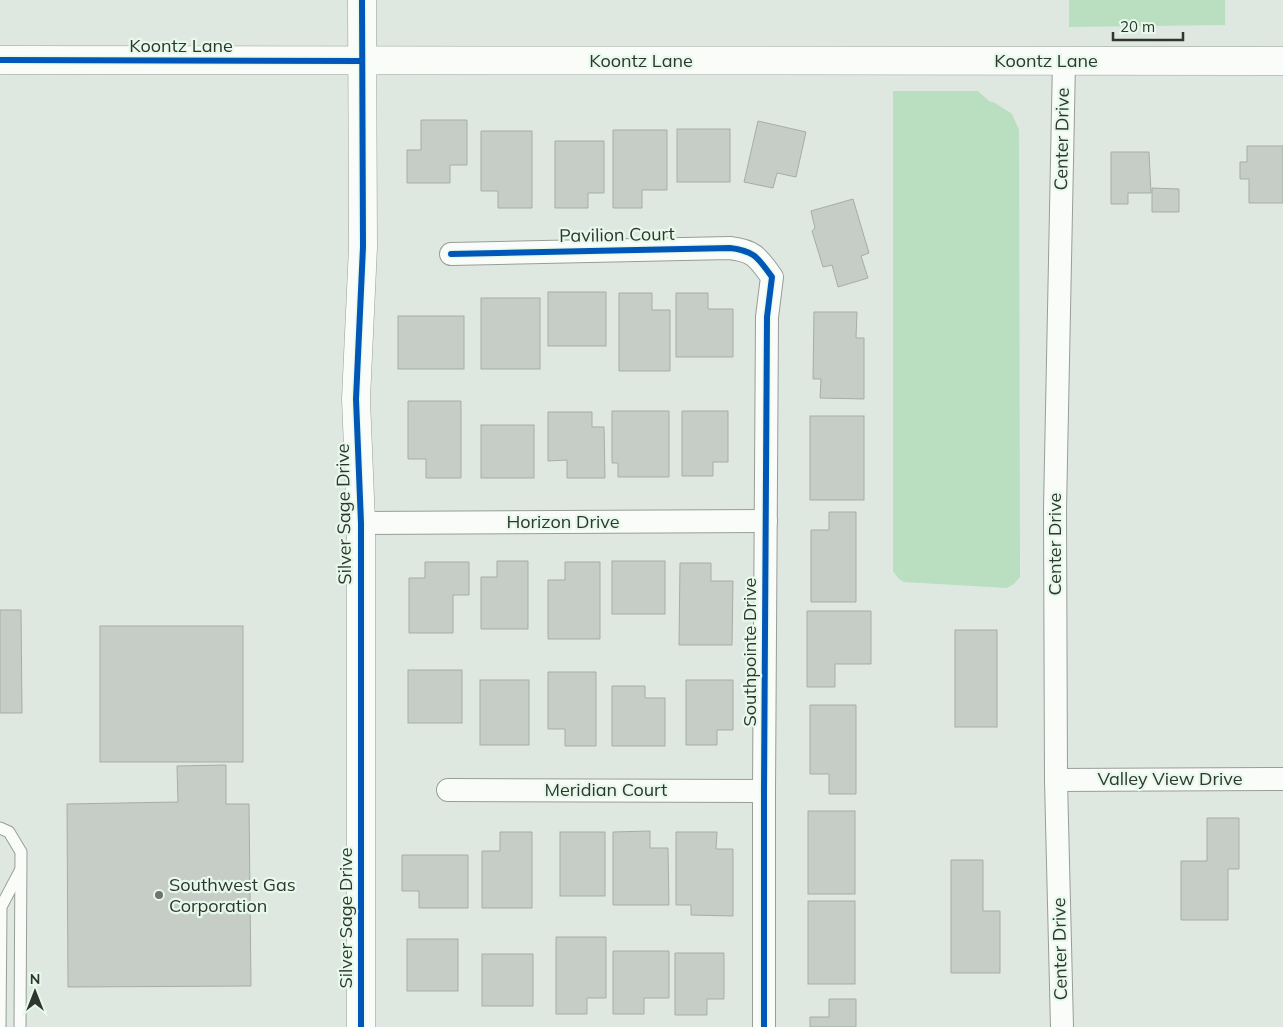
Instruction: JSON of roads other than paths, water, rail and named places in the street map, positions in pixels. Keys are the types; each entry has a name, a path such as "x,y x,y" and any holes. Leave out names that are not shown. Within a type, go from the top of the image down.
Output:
{"street":[{"name":"Silver Sage Drive","path":"360,1027 360,523 356,399 363,247 362,0"},
{"name":"Koontz Lane","path":"0,60 1283,61"},
{"name":"Center Drive","path":"1062,1027 1056,780 1055,510 1064,61"},
{"name":"Pavilion Court","path":"451,254 730,248 746,250 760,260 772,277"},
{"name":"Southpointe Drive","path":"764,1027 767,317 772,277"},
{"name":"Horizon Drive","path":"360,523 766,521"},
{"name":"Valley View Drive","path":"1056,780 1283,779"},
{"name":"Meridian Court","path":"448,790 764,791"}],"lane":[{"path":"0,828 9,832 21,852 20,1027"},
{"path":"0,1027 1,907 20,869"}],"place":[{"name":"Southwest Gas Corporation","path":"159,895"}]}
